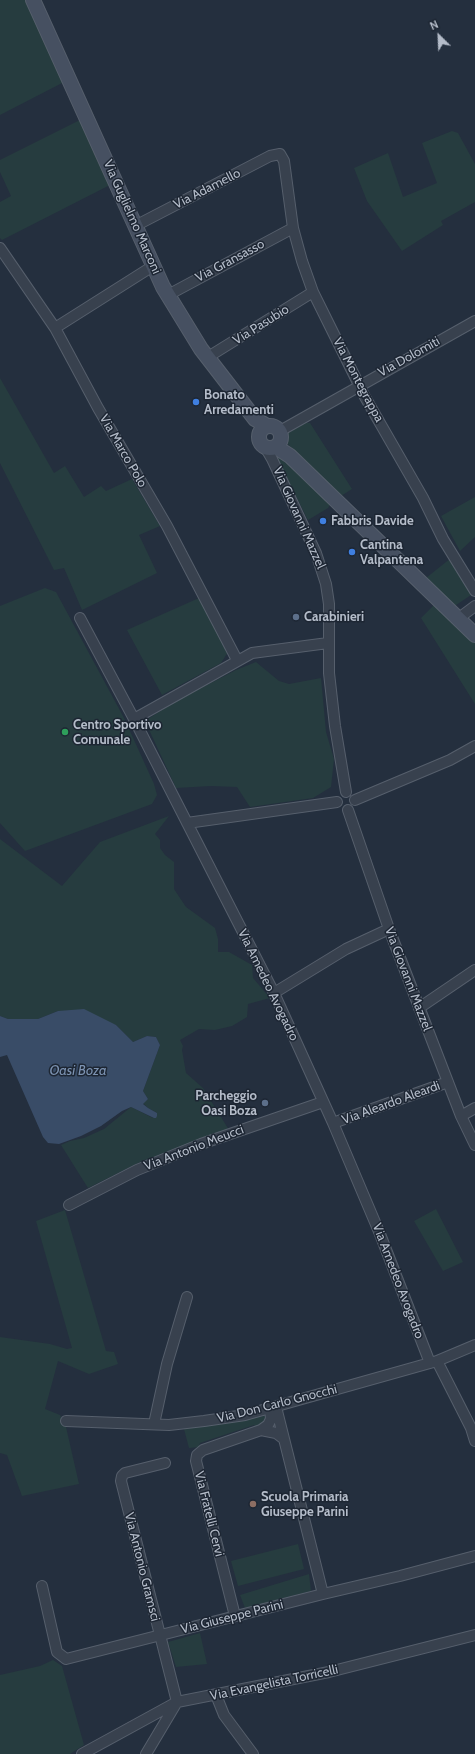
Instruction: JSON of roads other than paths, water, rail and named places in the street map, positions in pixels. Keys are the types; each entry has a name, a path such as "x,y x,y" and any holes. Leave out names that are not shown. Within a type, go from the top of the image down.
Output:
{"street":[{"name":"Via Guglielmo Marconi","path":"33,0 153,266 182,320 270,439 290,456 475,634"},
{"name":"Via Adamello","path":"135,226 270,156 280,154"},
{"name":"Via Montegrappa","path":"280,154 284,161 293,228 302,261 313,292 359,386 423,498 443,539 475,591"},
{"name":"Via Gransasso","path":"168,295 293,228"},
{"name":"Via Marco Polo","path":"0,248 55,328 98,408 166,526 237,660"},
{"path":"55,328 153,266"},
{"name":"Via Pasubio","path":"208,357 313,292"},
{"name":"Via Dolomiti","path":"270,439 475,320"},
{"name":"Via Giovanni Mazzel","path":"270,439 324,574 329,604 329,673 335,726 346,792"},
{"path":"459,618 475,606"},
{"name":"Via Amedeo Avogadro","path":"80,618 134,719 274,992 333,1123 434,1362 471,1428 475,1441"},
{"path":"134,719 237,660 252,653 328,643"},
{"path":"337,802 342,809 348,810 352,807 355,800 450,760 475,746"},
{"path":"337,802 341,794 346,792 353,796 355,800"},
{"path":"186,823 337,802"},
{"name":"Via Giovanni Mazzel","path":"348,810 389,929 461,1116 475,1145"},
{"path":"274,992 346,949 389,929"},
{"path":"419,1008 475,970"},
{"name":"Via Aleardo Aleardi","path":"333,1123 448,1082"},
{"name":"Via Antonio Meucci","path":"69,1205 137,1170 201,1144 323,1102"},
{"path":"461,1116 475,1108"},
{"path":"154,1424 167,1364 187,1297"},
{"name":"Via Don Carlo Gnocchi","path":"66,1421 169,1425 204,1422 245,1415 434,1362 475,1346"},
{"path":"261,1430 268,1425 271,1419 273,1407"},
{"path":"273,1407 284,1438 323,1594"},
{"path":"261,1430 276,1433 284,1438"},
{"name":"Via Fratelli Cervi","path":"235,1616 196,1461 197,1455 202,1450 261,1430"},
{"name":"Via Antonio Gramsci","path":"165,1463 124,1473 121,1481 177,1702"},
{"name":"Via Giuseppe Parini","path":"42,1586 56,1652 66,1659 475,1556"},
{"name":"Via Evangelista Torricelli","path":"82,1754 177,1702 329,1672 475,1634"},
{"path":"216,1695 224,1715 253,1754"},
{"path":"146,1754 177,1702"}],"water":[{"name":"Oasi Boza","path":"84,1009 116,1025 133,1042 147,1036 156,1037 160,1045 143,1091 148,1099 143,1104 157,1113 157,1116 154,1118 131,1107 122,1111 101,1126 81,1136 59,1144 48,1143 43,1137 7,1055 0,1057 0,1016 8,1019 38,1019 58,1011"}],"place":[{"name":"Bonato Arredamenti","path":"196,402"},
{"name":"Fabbris Davide","path":"323,521"},
{"name":"Cantina Valpantena","path":"352,552"},
{"name":"Carabinieri","path":"296,617"},
{"name":"Centro Sportivo Comunale","path":"65,732"},
{"name":"Parcheggio Oasi Boza","path":"265,1103"},
{"name":"Scuola Primaria Giuseppe Parini","path":"253,1504"}]}
